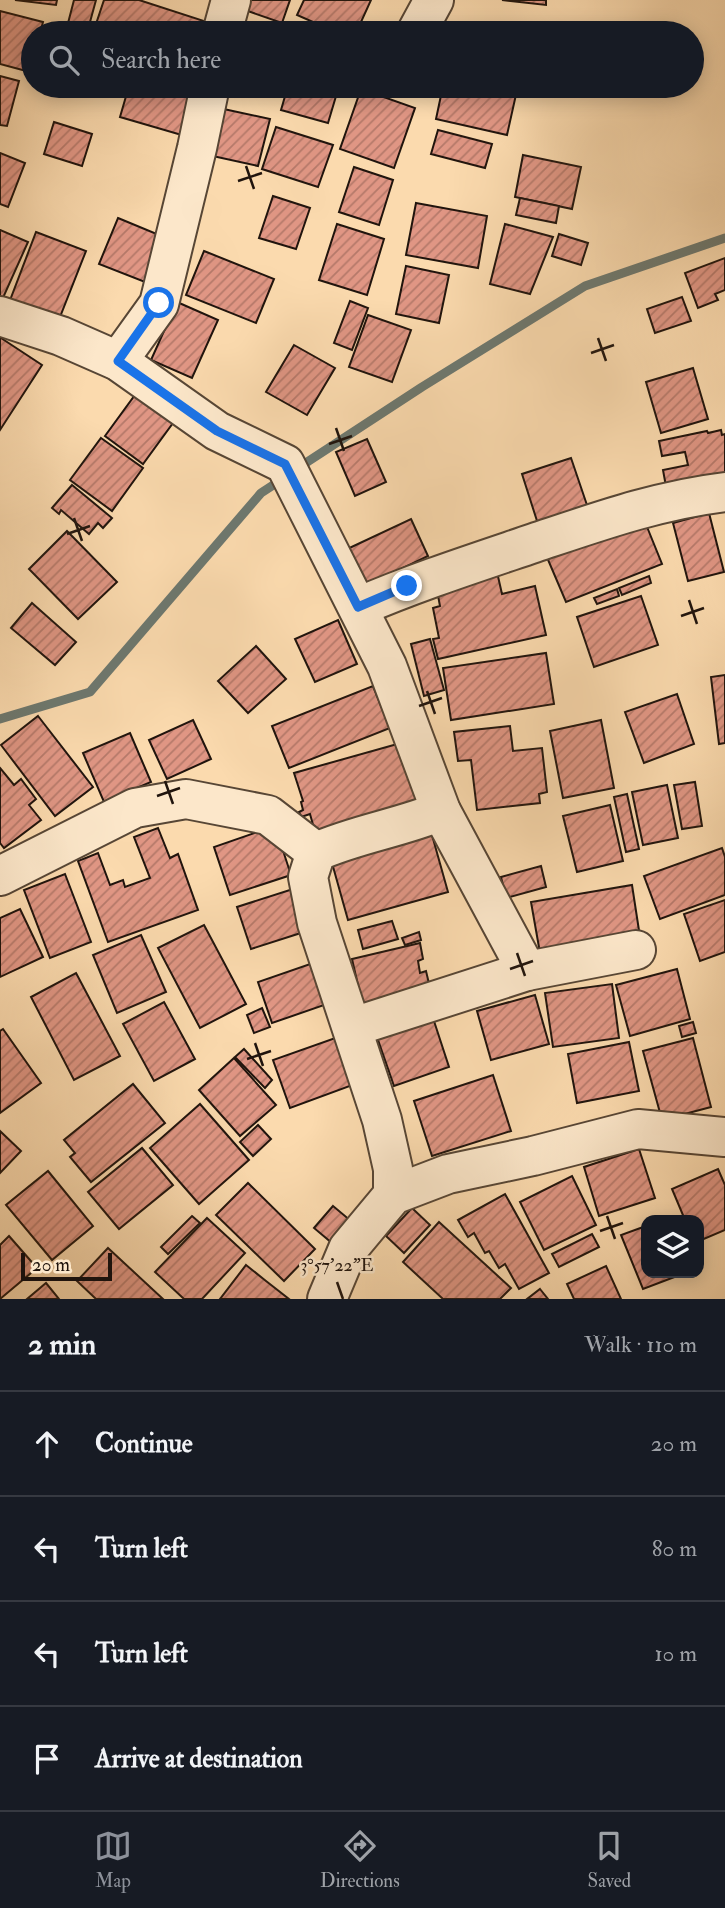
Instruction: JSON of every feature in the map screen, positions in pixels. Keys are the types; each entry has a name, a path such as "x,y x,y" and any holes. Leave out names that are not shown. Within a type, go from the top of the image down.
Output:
{"street":[{"path":"225,21 231,0"},
{"path":"422,21 434,0"},
{"path":"118,361 159,303 207,98"},
{"path":"0,316 61,336 118,361 217,431 289,472 387,667 441,811 527,971"},
{"path":"358,607 407,586 638,508 725,492"},
{"path":"0,876 135,808 186,799 268,815 316,852"},
{"path":"393,1195 393,1169 382,1120 315,911 308,877 316,852 334,843 411,823 441,811"},
{"path":"353,1027 527,971 636,950"},
{"path":"327,1299 348,1249 393,1195 449,1174 638,1129 725,1137"}],"building":[{"path":"15,0 57,0 56,5"},
{"path":"74,0 96,0 90,21 69,21"},
{"path":"104,0 139,0 204,21 97,21"},
{"path":"246,0 290,0 283,21 242,9"},
{"path":"304,0 371,0 361,21 311,21 297,15"},
{"path":"502,0 546,0 546,5"},
{"path":"0,11 39,21 21,21 21,70 0,64"},
{"path":"0,76 19,81 7,126 0,125"},
{"path":"126,98 193,98 185,136 120,117"},
{"path":"284,98 335,98 328,123 281,110"},
{"path":"358,98 387,98 415,108 394,168 340,149"},
{"path":"440,98 515,98 507,135 436,119"},
{"path":"219,108 270,119 258,166 208,155"},
{"path":"54,122 92,134 82,166 44,154"},
{"path":"276,127 333,145 318,187 262,169"},
{"path":"438,130 492,144 485,168 431,154"},
{"path":"0,153 25,163 8,207 0,204"},
{"path":"523,155 581,167 572,209 515,197"},
{"path":"354,167 393,180 379,225 339,212"},
{"path":"273,196 310,208 296,249 259,238"},
{"path":"520,198 559,206 556,223 516,215"},
{"path":"416,203 487,216 478,268 406,255"},
{"path":"118,218 164,237 145,282 99,264"},
{"path":"337,224 384,239 367,295 319,280"},
{"path":"505,224 553,237 530,294 490,284"},
{"path":"0,230 28,242 2,300 0,300"},
{"path":"36,232 86,251 58,322 9,303"},
{"path":"559,234 588,243 581,265 552,256"},
{"path":"204,251 274,279 256,323 186,295"},
{"path":"725,258 725,290 715,294 718,300 698,308 685,273"},
{"path":"406,266 449,275 439,323 396,314"},
{"path":"682,297 691,321 655,333 647,309"},
{"path":"350,301 368,308 352,350 334,343"},
{"path":"177,302 218,320 192,378 151,360"},
{"path":"368,315 411,330 392,382 349,367"},
{"path":"0,339 42,365 0,430"},
{"path":"294,345 335,368 307,415 266,392"},
{"path":"693,368 708,419 661,433 646,382"},
{"path":"143,384 181,412 143,464 105,436"},
{"path":"721,430 722,435 725,434 725,480 667,492 663,470 688,465 685,452 662,456 659,441"},
{"path":"101,438 143,468 112,511 70,480"},
{"path":"367,439 386,482 355,496 336,452"},
{"path":"571,458 588,508 538,524 522,474"},
{"path":"72,485 112,518 103,528 98,523 89,534 61,510 59,514 52,508"},
{"path":"709,513 724,572 688,581 673,523"},
{"path":"643,517 662,564 566,602 546,555"},
{"path":"411,519 428,556 366,586 343,551"},
{"path":"67,531 117,582 78,619 29,569"},
{"path":"497,572 502,594 535,586 546,635 438,659 433,639 439,638 433,608 440,606 436,585"},
{"path":"649,576 651,583 622,595 619,588"},
{"path":"617,589 619,596 597,604 594,598"},
{"path":"641,596 658,645 594,667 577,617"},
{"path":"32,603 76,642 55,665 11,628"},
{"path":"338,620 357,664 315,682 295,639"},
{"path":"430,639 444,690 424,696 411,644"},
{"path":"256,646 286,679 248,713 218,681"},
{"path":"546,653 554,704 451,720 443,668"},
{"path":"725,675 725,743 719,744 711,677"},
{"path":"373,686 390,728 289,768 272,726"},
{"path":"677,694 694,744 644,763 625,712"},
{"path":"38,716 93,787 55,816 1,745"},
{"path":"193,720 211,759 167,779 149,740"},
{"path":"601,720 614,788 563,798 550,731"},
{"path":"510,726 513,751 542,748 547,792 539,794 540,803 477,810 471,760 458,761 454,732"},
{"path":"130,733 151,782 104,802 83,753"},
{"path":"408,741 427,808 317,839 310,814 301,817 299,812 303,810 303,801 294,773"},
{"path":"0,768 14,785 21,779 36,799 29,805 41,820 4,848 0,843"},
{"path":"695,782 702,826 682,829 674,785"},
{"path":"667,785 678,838 643,845 632,792"},
{"path":"627,794 639,849 626,852 614,797"},
{"path":"610,805 623,861 577,872 563,816"},
{"path":"275,826 291,875 230,895 214,847"},
{"path":"158,828 170,858 178,854 198,910 108,942 78,861 98,853 110,885 123,880 125,887 150,878 134,837"},
{"path":"432,835 448,892 348,920 332,863"},
{"path":"722,848 725,857 725,895 660,919 644,876"},
{"path":"541,866 546,887 506,898 501,877"},
{"path":"65,874 91,942 50,958 24,890"},
{"path":"632,885 640,937 540,953 531,902"},
{"path":"293,889 307,931 251,949 237,907"},
{"path":"725,900 725,952 700,961 684,914"},
{"path":"20,909 43,957 0,977 0,918"},
{"path":"392,921 398,939 363,949 358,930"},
{"path":"204,925 246,1004 200,1028 158,948"},
{"path":"419,932 421,940 405,945 402,938"},
{"path":"141,935 166,992 117,1013 93,955"},
{"path":"420,943 423,959 418,961 420,973 426,971 431,992 363,1007 352,959"},
{"path":"316,962 330,1003 272,1023 258,982"},
{"path":"677,969 690,1019 630,1036 616,985"},
{"path":"76,973 120,1056 74,1080 31,997"},
{"path":"612,984 619,1038 553,1047 545,993"},
{"path":"535,995 549,1044 491,1060 477,1011"},
{"path":"164,1002 195,1059 154,1081 123,1024"},
{"path":"262,1008 270,1027 254,1033 247,1015"},
{"path":"433,1018 449,1067 394,1086 377,1037"},
{"path":"693,1022 696,1033 682,1037 679,1026"},
{"path":"3,1029 41,1083 0,1113 0,1031"},
{"path":"341,1036 358,1083 290,1108 273,1060"},
{"path":"693,1038 711,1107 662,1120 643,1051"},
{"path":"629,1042 639,1091 577,1103 568,1054"},
{"path":"244,1049 272,1080 265,1088 235,1057"},
{"path":"234,1058 276,1105 240,1136 199,1090"},
{"path":"493,1075 511,1131 432,1156 414,1101"},
{"path":"133,1084 165,1123 91,1182 70,1157 75,1153 64,1140"},
{"path":"200,1104 249,1160 199,1204 150,1148"},
{"path":"258,1125 271,1139 253,1156 240,1142"},
{"path":"0,1131 21,1151 0,1173"},
{"path":"142,1148 173,1185 119,1229 88,1192"},
{"path":"639,1149 655,1198 599,1216 584,1167"},
{"path":"718,1169 725,1185 725,1230 704,1239 704,1215 683,1215 672,1189"},
{"path":"48,1171 93,1226 52,1260 6,1205"},
{"path":"572,1176 596,1225 544,1250 520,1202"},
{"path":"248,1183 315,1249 284,1281 216,1215"},
{"path":"505,1194 549,1273 519,1289 505,1264 499,1268 489,1251 485,1253 474,1233 468,1237 458,1220"},
{"path":"333,1206 351,1221 332,1243 314,1228"},
{"path":"412,1208 430,1225 404,1253 386,1236"},
{"path":"192,1216 200,1223 168,1254 161,1247"},
{"path":"207,1218 245,1253 202,1299 184,1299 155,1272"},
{"path":"439,1222 511,1288 500,1299 443,1299 403,1262"},
{"path":"641,1228 641,1278 672,1278 643,1289 621,1235"},
{"path":"592,1234 599,1247 559,1267 552,1254"},
{"path":"9,1236 37,1268 0,1299 0,1245"},
{"path":"108,1248 163,1299 96,1299 77,1281"},
{"path":"246,1265 266,1281 289,1299 220,1299"},
{"path":"606,1266 621,1299 574,1299 567,1284"},
{"path":"46,1283 59,1299 27,1299"},
{"path":"540,1289 548,1299 527,1299"}],"waterway":[{"path":"298,468 585,286 725,238"},
{"path":"0,719 90,692 261,493 284,478"}],"route":[{"path":"159,303 118,361 217,431 285,464 358,607 407,586"}]}
